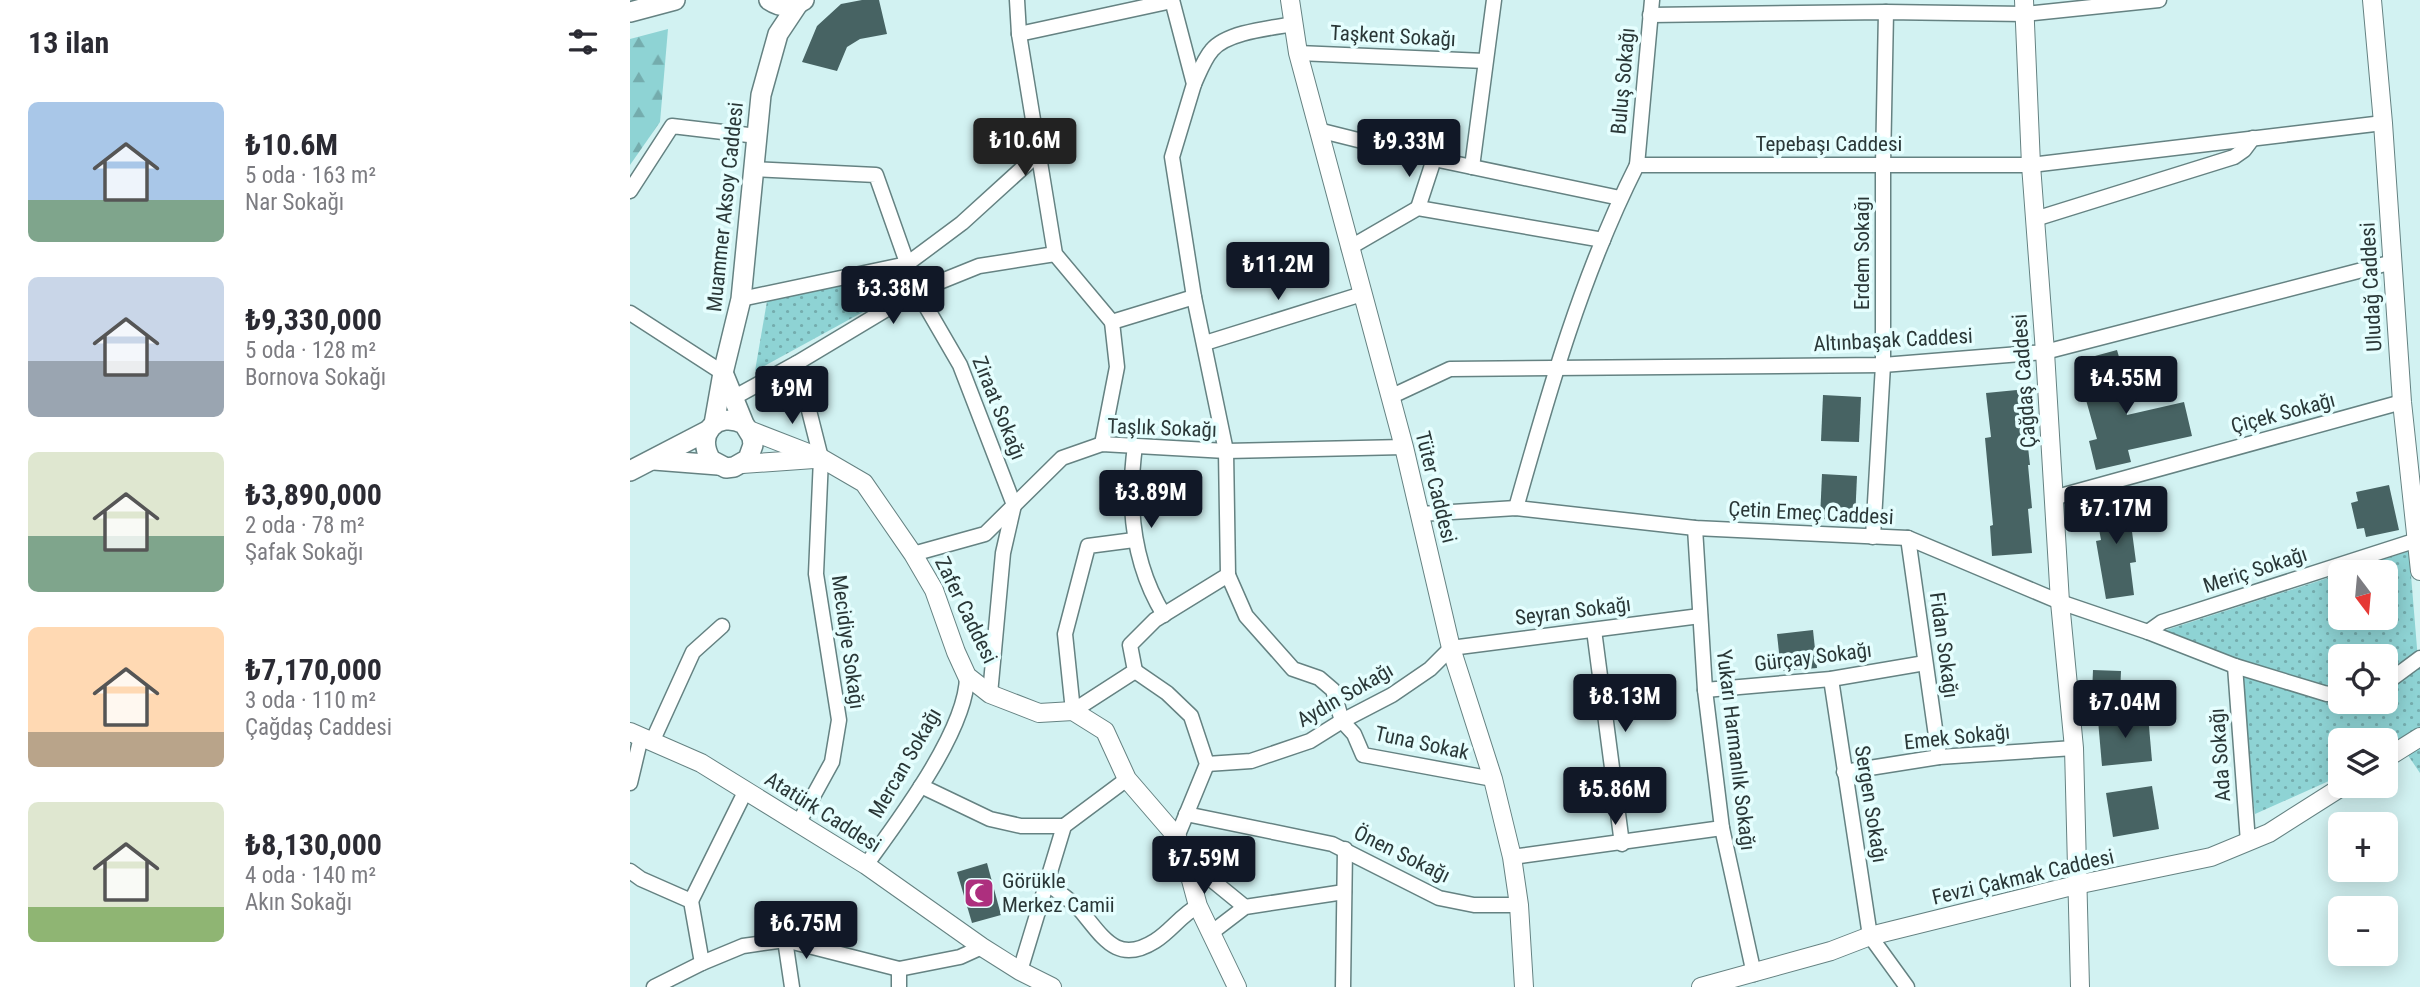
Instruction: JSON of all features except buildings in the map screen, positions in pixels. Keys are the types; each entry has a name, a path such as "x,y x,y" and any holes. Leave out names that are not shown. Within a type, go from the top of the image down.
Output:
{"main road":[{"path":"630,1 635,0"},
{"path":"630,12 675,0"},
{"path":"769,0 782,6 801,2"},
{"path":"769,0 778,34"},
{"path":"778,34 801,2"},
{"name":"Muammer Aksoy Caddesi","path":"711,427 741,299 761,95 778,34"},
{"path":"711,427 705,446 711,460 726,468 742,464 752,452 752,437 723,373"},
{"path":"630,471 729,419 746,427"},
{"path":"653,460 718,465"}],"street":[{"path":"1017,0 1019,34 1055,254 1112,322 1116,367 1102,444"},
{"name":"Tüter Caddesi","path":"1290,0 1298,53 1404,447 1451,648 1493,779 1512,857 1519,905 1524,987"},
{"path":"1472,167 1494,0"},
{"path":"1651,7 1886,12 2159,0"},
{"name":"Uludağ Caddesi","path":"2372,0 2402,402 2420,571"},
{"path":"1019,34 1172,1 1194,84"},
{"name":"Buluş Sokağı","path":"1637,165 1651,7"},
{"name":"Çağdaş Caddesi","path":"2024,7 2031,165 2060,602 2074,748 2080,987"},
{"name":"Erdem Sokağı","path":"1873,537 1883,365 1886,12"},
{"path":"1177,837 1207,764 1191,716 1167,693 1136,671 1130,645 1164,615 1228,575 1226,452 1194,297 1172,157 1194,84 1209,53 1219,43 1232,37 1294,24"},
{"name":"Taşkent Sokağı","path":"1298,53 1485,61"},
{"name":"Tepebaşı Caddesi","path":"1637,165 2031,165 2383,123"},
{"path":"630,191 672,126 757,136"},
{"path":"1318,130 1434,159 1620,198"},
{"path":"2035,219 2234,157 2245,150 2253,138"},
{"path":"741,299 907,264 962,223 1039,153"},
{"path":"1418,208 1434,159"},
{"path":"1516,508 1555,369 1603,240 1637,165"},
{"name":"Ziraat Sokağı","path":"754,169 876,175 918,291 960,365 1014,505"},
{"path":"1349,248 1418,208 1603,240"},
{"path":"733,398 918,291 979,266 1055,254"},
{"name":"Altınbaşak Caddesi","path":"1390,397 1450,369 1883,365 2045,352 2393,262"},
{"path":"1205,343 1362,294"},
{"path":"1112,322 1194,297"},
{"path":"630,313 723,373"},
{"name":"Mecidiye Sokağı","path":"797,363 821,458 816,573 839,720 832,762 799,822"},
{"name":"Çiçek Sokağı","path":"2053,498 2402,402"},
{"name":"Zafer Caddesi","path":"746,427 821,458 864,483 913,554 934,590 956,652 968,676 990,694 1040,713 1073,711"},
{"name":"Taşlık Sokağı","path":"913,554 985,534 1062,458 1102,444 1226,452 1404,447"},
{"path":"1136,446 1133,465 1134,540 1150,592 1164,615"},
{"path":"742,464 821,458"},
{"path":"990,694 1003,553 1014,505"},
{"name":"Çetin Emeç Caddesi","path":"1420,514 1516,508 1695,528 1908,538 2060,602 2235,666 2328,695"},
{"name":"Yukarı Harmanlık Sokağı","path":"1695,528 1705,690 1722,828 1754,974"},
{"name":"Fidan Sokağı","path":"1908,538 1939,757"},
{"path":"1073,711 1065,634 1088,546 1134,540"},
{"name":"Meriç Sokağı","path":"2148,632 2162,622 2417,540"},
{"name":"Tuna Sokak","path":"1228,575 1246,616 1293,670 1320,678 1333,690 1342,721 1354,734 1363,755 1493,779"},
{"name":"Seyran Sokağı","path":"1451,648 1700,616"},
{"path":"630,783 641,737 693,652 722,626"},
{"path":"1594,630 1622,844"},
{"name":"Aydın Sokağı","path":"1207,764 1251,761 1310,741 1392,695 1430,669 1451,648"},
{"path":"2398,674 2420,658"},
{"name":"Gürçay Sokağı","path":"1705,690 1830,679 1925,663"},
{"name":"Ada Sokağı","path":"2235,666 2248,842"},
{"path":"1073,711 1136,671"},
{"name":"Mercan Sokağı","path":"866,865 921,786 949,736 967,691 968,676"},
{"name":"Sergen Sokağı","path":"1830,679 1870,936"},
{"path":"1073,711 1105,731 1127,779 1177,837 1198,906 1237,987"},
{"name":"Atatürk Caddesi","path":"641,737 701,763 799,822 866,865 982,947"},
{"path":"2398,751 2420,737"},
{"name":"Emek Sokağı","path":"1844,772 1939,757 2074,748"},
{"path":"1020,971 1064,826 1127,779"},
{"path":"921,786 990,819 1020,826 1064,826"},
{"path":"702,963 691,901 746,790"},
{"name":"Fevzi Çakmak Caddesi","path":"1701,987 1831,951 1870,936 2077,885 2211,857 2269,833 2328,796"},
{"name":"Önen Sokağı","path":"1186,814 1345,849 1439,898 1474,905 1519,905"},
{"path":"1512,857 1622,844 1722,828"},
{"path":"1343,987 1345,849"},
{"path":"1185,858 1245,907"},
{"path":"630,871 691,901"},
{"path":"1047,883 1079,908 1103,940 1129,950 1138,951 1158,939 1184,914 1198,906"},
{"path":"1211,933 1245,907 1345,892"},
{"path":"1870,936 1907,987"},
{"path":"654,987 743,946 785,940 899,969 960,957 982,947 1052,987"},
{"path":"785,940 792,987"},
{"path":"899,969 899,987"}],"green space":[{"path":"668,29 660,122 630,165 630,39"},
{"path":"898,272 905,289 755,371 767,301"},
{"path":"2409,551 2420,660 2420,773 2403,748 2398,750 2398,728 2328,728 2328,781 2255,814 2234,666 2160,632 2328,578 2328,630 2398,630 2398,560 2382,560"}],"place":[{"name":"Görükle Merkez Camii","path":"979,893"}]}
